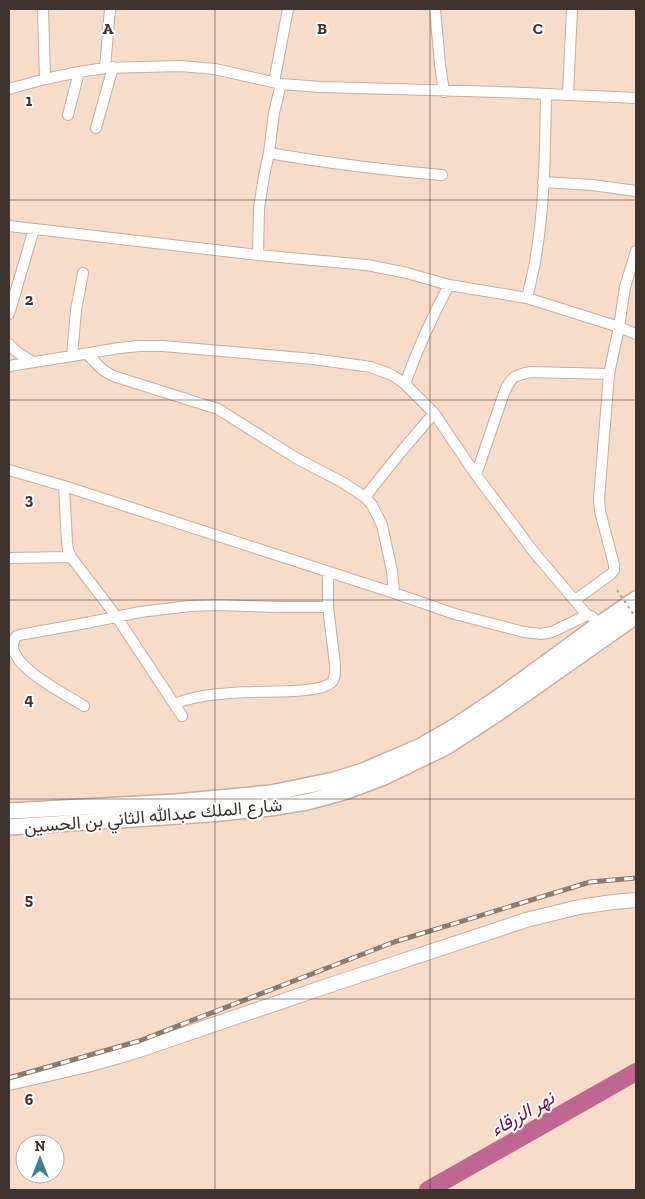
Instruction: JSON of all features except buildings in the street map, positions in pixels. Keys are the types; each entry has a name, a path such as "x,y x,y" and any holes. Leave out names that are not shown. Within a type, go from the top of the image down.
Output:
{"main road":[{"name":"شارع الملك عبدالله الثاني بن الحسين","path":"9,827 177,809 301,788 363,771 420,747 454,727 636,599"},
{"name":"شارع الملك عبدالله الثاني بن الحسين","path":"9,811 177,809 245,811 324,798 384,777 446,747 471,732 636,617"}],"street":[{"path":"43,9 45,79"},
{"path":"96,128 109,68 110,9"},
{"path":"258,256 259,208 269,153 288,9"},
{"path":"435,9 444,92"},
{"path":"568,95 572,9"},
{"path":"9,89 79,72 109,68 181,66 215,69 278,83 321,88 500,92 636,98"},
{"path":"68,115 79,72"},
{"path":"527,298 536,257 541,212 546,95"},
{"path":"269,153 319,162 442,175"},
{"path":"543,182 592,185 636,191"},
{"path":"9,226 258,256 367,265 408,272 449,286 527,298 636,334"},
{"path":"9,314 34,229"},
{"path":"574,600 614,570 598,499 609,374 619,328 625,287 636,251"},
{"path":"72,356 76,310 83,272"},
{"path":"405,384 414,359 449,286"},
{"path":"9,344 21,355 33,362"},
{"path":"9,366 118,348 163,346 294,357 371,367 392,375 405,384 434,412 476,476 533,551 574,600 600,624"},
{"path":"86,354 103,370 113,376 218,409 296,458 342,482 365,498 372,505 382,525 392,571 394,593"},
{"path":"476,476 504,393 510,381 518,374 531,372 609,374"},
{"path":"365,498 434,412"},
{"path":"9,470 64,486 455,614 524,632 541,634 552,632 587,614"},
{"path":"64,486 66,542 71,557 116,616 182,716"},
{"path":"9,558 71,557"},
{"path":"174,704 202,696 297,691 326,686 333,681 336,672 328,607 328,572"},
{"path":"84,706 42,680 22,664 16,656 13,642 17,636 163,608 218,605 328,607"},
{"path":"9,1083 87,1065 148,1047 526,920 579,908 636,900"}],"path":[{"path":"617,590 636,617"}],"waterway":[{"name":"نهر الزرقاء","path":"428,1190 636,1072"}],"railway":[{"path":"9,1078 139,1041 394,942 590,882 636,878"}]}
